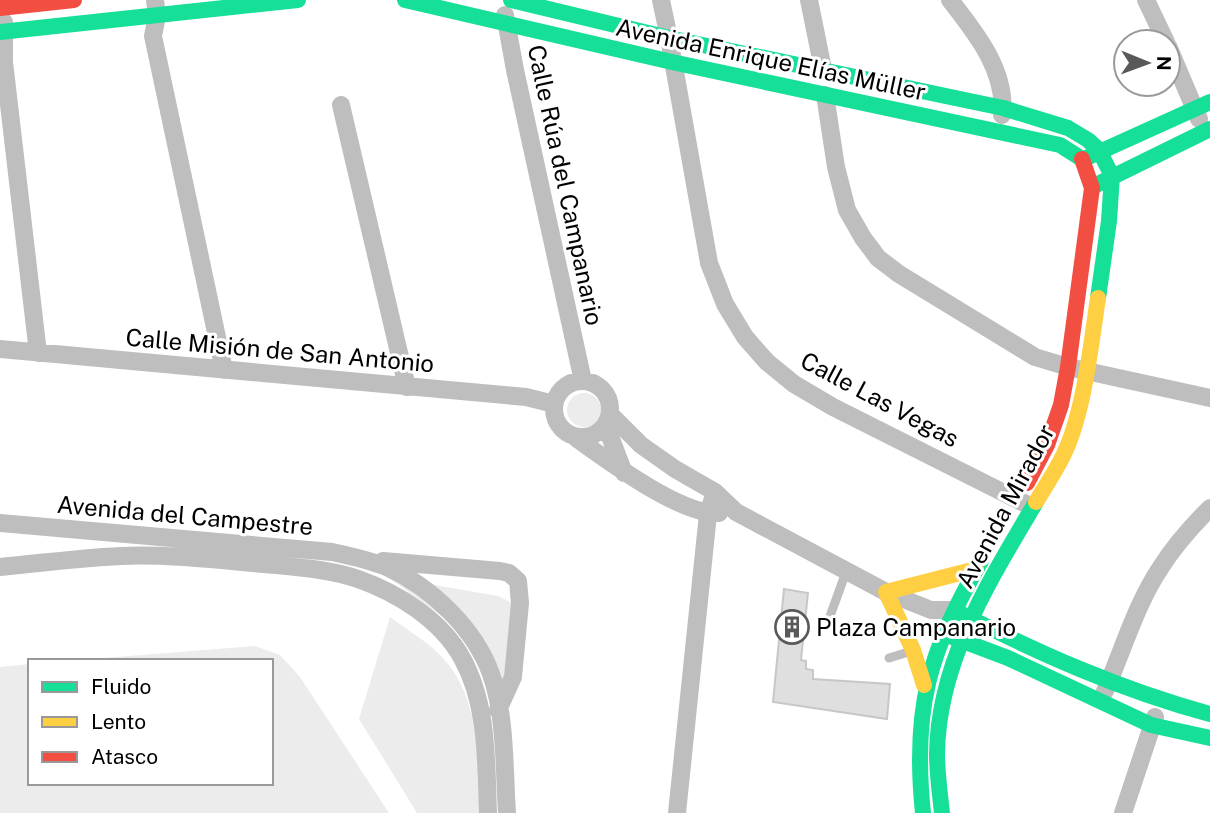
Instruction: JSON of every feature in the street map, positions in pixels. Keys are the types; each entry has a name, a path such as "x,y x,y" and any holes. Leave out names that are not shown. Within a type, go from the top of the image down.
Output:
{"main road":[{"path":"3,5 74,0"},
{"path":"2,32 156,8 298,0"},
{"name":"Avenida Enrique Elías Müller","path":"405,0 672,62 1060,145 1082,159"},
{"name":"Avenida Enrique Elías Müller","path":"510,0 669,38 1003,108 1068,128 1099,150"},
{"path":"1082,159 1202,105"},
{"path":"1092,188 1112,176 1208,135"},
{"path":"1099,150 1112,176"},
{"name":"Avenida Mirador","path":"942,813 937,754 944,692 961,641 1047,445 1061,405 1092,188 1082,159"},
{"name":"Avenida Mirador","path":"1021,506 1064,454 1073,427 1087,369 1109,221 1112,176"},
{"name":"Avenida Mirador","path":"923,813 918,785 924,685 942,632 990,545"},
{"path":"924,685 913,650 886,592 976,569"},
{"path":"987,585 1017,641"},
{"path":"953,610 1110,681 1161,701 1210,714"},
{"path":"942,632 1008,658 1152,725 1210,738"},
{"path":"944,692 958,674 970,667 1008,658"}],"street":[{"name":"Calle Rúa del Campanario","path":"502,0 583,381"},
{"name":"Calle Las Vegas","path":"661,0 709,263 725,304 746,337 767,362 794,384 1021,506"},
{"path":"809,0 824,69"},
{"path":"950,0 972,28 992,61 1003,108 1000,131"},
{"path":"1146,0 1159,28"},
{"path":"3,5 4,62 38,353"},
{"path":"156,8 153,36 224,370"},
{"path":"1182,70 1202,105 1208,135"},
{"path":"825,95 836,167 847,210 878,258 1035,357 1068,367 1209,393"},
{"path":"341,105 407,387"},
{"name":"Calle Misión de San Antonio","path":"0,349 526,397 554,404"},
{"path":"630,476 611,439 607,396 601,388 583,381 561,390 554,404 556,422 568,435 630,476 708,514 736,512"},
{"path":"576,438 594,435 608,419"},
{"path":"608,419 653,454 715,492 736,512 886,592 931,610 953,610"},
{"path":"630,476 653,454"},
{"path":"677,813 708,514 715,492"},
{"path":"1101,702 1135,617 1160,568 1188,531 1210,508"},
{"name":"Avenida del Campestre","path":"0,523 332,552 365,560 408,579 437,600 460,622 479,649 491,675 498,710 488,813"},
{"path":"331,573 332,552"},
{"name":"Avenida del Campestre","path":"0,567 149,556 298,567 356,578 380,588 405,602 445,633 462,658 495,745 507,813"},
{"name":"Avenida del Campestre","path":"365,560 500,571 514,577 520,590 520,603 513,677 498,710"},
{"path":"931,610 942,632"},
{"path":"1123,813 1161,701"}],"lane":[{"path":"829,619 846,572"},
{"path":"889,658 913,650"}],"shaded area":[{"path":"584,393 596,398 601,410 596,422 584,427 572,422 567,410 572,398"},
{"path":"388,577 498,596 515,604 505,723 488,671 451,623"},
{"path":"390,617 442,657 464,690 475,730 481,813 417,813 359,719"},
{"path":"255,646 280,655 300,677 389,813 0,813 0,667 28,664 28,785 273,785 273,659 90,659"}],"building":[{"name":"Plaza Campanario","path":"784,589 808,593 801,660 806,661 806,669 813,670 813,679 890,684 887,719 773,702"}],"traffic: fast":[{"path":"0,32 298,0"},
{"path":"405,0 672,62 1060,145 1082,159"},
{"path":"511,0 669,38 1003,108 1068,128 1099,150 1112,176 1109,221 1098,298"},
{"path":"1084,159 1210,102"},
{"path":"1096,185 1210,129"},
{"path":"942,813 937,754 946,686 970,622 985,591 1036,502"},
{"path":"923,813 920,742 928,682 948,624 981,561"},
{"path":"956,611 1080,669 1144,694 1210,714"},
{"path":"947,635 1008,658 1151,725 1210,738"}],"traffic: slow":[{"path":"1036,502 1063,456 1076,420 1086,378 1098,298"},
{"path":"924,685 913,650 886,592 976,569"}],"traffic: jam":[{"path":"0,8 74,0"},
{"path":"1027,483 1047,445 1061,405 1068,367 1092,188 1082,159"}],"place":[{"name":"Plaza Campanario","path":"792,627"}]}
